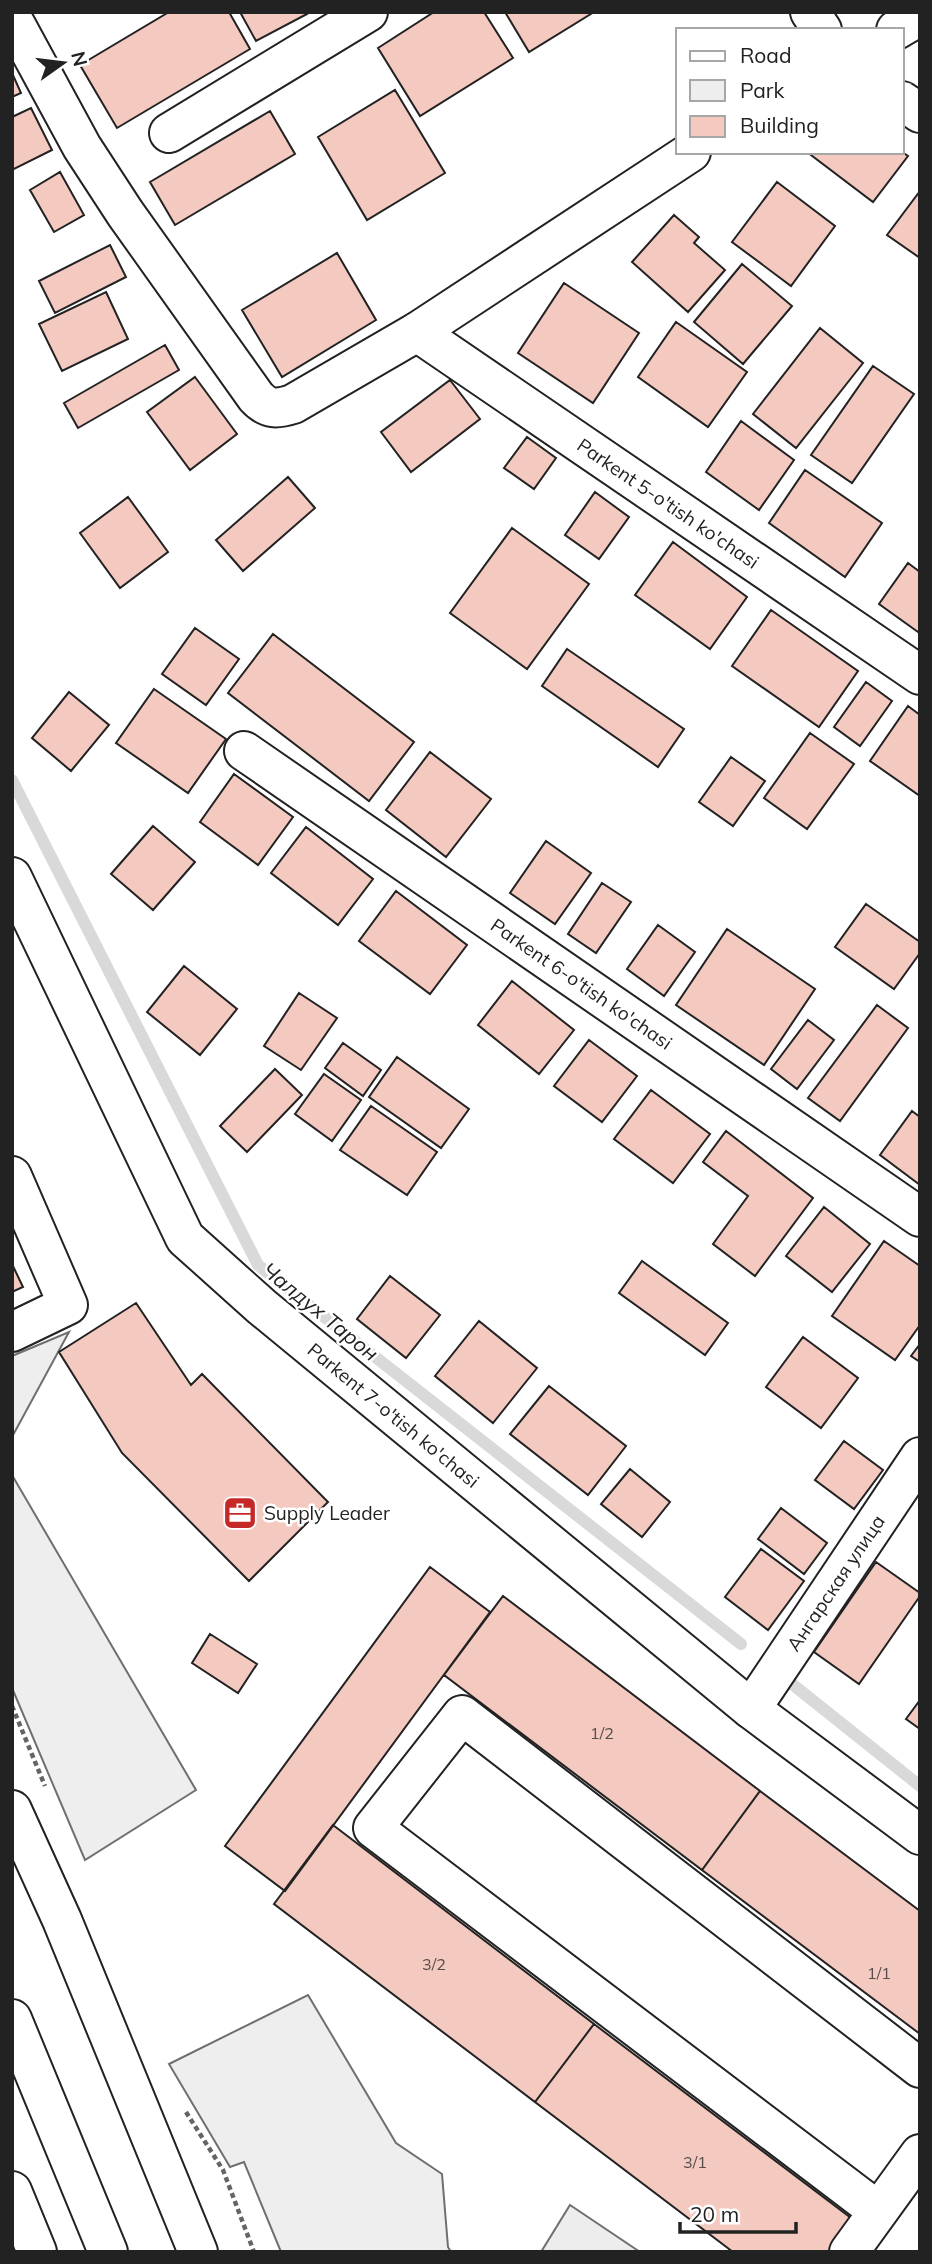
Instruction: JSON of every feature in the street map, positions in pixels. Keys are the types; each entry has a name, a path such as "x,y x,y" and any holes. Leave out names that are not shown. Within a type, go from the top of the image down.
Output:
{"main road":[{"path":"169,133 368,12"},
{"path":"810,12 821,28"},
{"path":"899,28 920,16"},
{"path":"12,18 82,147 110,191 263,405 272,408 293,404 416,332 688,154"},
{"path":"904,101 920,113"},
{"name":"Parkent 5-o'tish ko'chasi","path":"416,332 920,675"},
{"name":"Parkent 6-o'tish ko'chasi","path":"244,751 920,1217"},
{"name":"Parkent 7-o'tish ko'chasi","path":"12,877 185,1238 262,1307 751,1709 920,1835"},
{"path":"12,1176 68,1305 12,1332"},
{"name":"Ангарская улица","path":"751,1709 920,1457"},
{"path":"878,2211 373,1828 462,1716 920,2068"},
{"path":"12,1810 62,1920 198,2252"},
{"path":"12,2019 108,2252"},
{"path":"849,2252 920,2154"},
{"path":"12,2191 37,2252"}],"green space":[{"path":"69,1332 12,1437 12,1356"},
{"path":"12,1475 196,1790 85,1860 12,1688"},
{"path":"308,1995 396,2143 442,2174 448,2247 451,2252 281,2252 244,2162 230,2167 169,2064"}],"shaded area":[{"path":"570,2205 640,2252 541,2252"}],"building":[{"path":"169,12 229,12 250,49 117,128 80,65"},
{"path":"240,12 306,12 307,14 256,41"},
{"path":"434,12 484,12 513,58 420,116 378,48"},
{"path":"505,12 594,12 529,52"},
{"path":"12,73 21,93 12,97"},
{"path":"395,90 445,173 367,220 318,137"},
{"path":"31,108 52,150 12,170 12,117"},
{"path":"270,111 295,154 175,225 150,182"},
{"path":"904,153 908,156 873,202 810,154"},
{"path":"60,172 84,215 54,232 30,190"},
{"path":"777,182 835,226 791,286 732,242"},
{"path":"920,191 920,258 887,235"},
{"path":"674,215 699,237 694,243 725,270 688,312 632,262"},
{"path":"110,245 126,277 55,313 39,281"},
{"path":"337,253 376,320 282,377 242,310"},
{"path":"742,264 792,306 743,364 694,322"},
{"path":"564,283 639,333 593,403 518,353"},
{"path":"106,292 128,339 62,371 39,324"},
{"path":"676,322 747,372 708,427 638,377"},
{"path":"820,328 863,363 796,448 753,414"},
{"path":"165,345 179,370 78,428 64,403"},
{"path":"873,366 914,394 852,483 811,455"},
{"path":"195,377 237,434 190,470 147,412"},
{"path":"450,380 480,419 411,472 381,432"},
{"path":"741,421 794,460 759,510 706,472"},
{"path":"527,437 556,458 534,489 504,468"},
{"path":"805,470 882,523 845,577 769,523"},
{"path":"288,477 315,508 243,571 216,540"},
{"path":"595,492 629,517 599,559 565,535"},
{"path":"128,497 168,552 120,588 80,533"},
{"path":"512,528 589,584 527,669 450,613"},
{"path":"673,542 747,597 710,649 635,595"},
{"path":"908,563 920,572 918,632 879,604"},
{"path":"771,610 858,671 819,727 732,666"},
{"path":"195,628 239,659 206,705 162,674"},
{"path":"273,634 414,742 369,801 228,693"},
{"path":"567,649 684,729 658,767 542,686"},
{"path":"866,682 892,701 860,746 834,727"},
{"path":"154,689 226,739 188,793 116,743"},
{"path":"69,692 109,725 71,771 32,738"},
{"path":"908,706 920,715 920,796 870,761"},
{"path":"810,733 854,764 807,829 764,798"},
{"path":"430,752 491,799 446,857 386,810"},
{"path":"731,757 765,781 733,826 699,802"},
{"path":"234,774 293,817 258,865 200,822"},
{"path":"153,826 195,862 153,910 111,874"},
{"path":"306,827 373,879 338,925 271,873"},
{"path":"546,841 591,873 555,924 510,893"},
{"path":"602,883 631,902 596,953 568,934"},
{"path":"396,891 467,945 430,994 359,941"},
{"path":"866,904 920,942 920,953 894,989 835,947"},
{"path":"658,925 695,952 664,996 627,969"},
{"path":"727,929 815,989 764,1065 676,1005"},
{"path":"184,966 237,1009 200,1055 147,1012"},
{"path":"512,981 574,1030 539,1074 478,1025"},
{"path":"299,993 337,1018 301,1070 264,1046"},
{"path":"877,1005 908,1028 840,1121 808,1098"},
{"path":"808,1020 834,1040 797,1089 771,1069"},
{"path":"589,1040 637,1076 602,1122 554,1086"},
{"path":"343,1043 381,1070 363,1096 325,1068"},
{"path":"397,1057 469,1109 441,1148 369,1097"},
{"path":"275,1069 302,1095 247,1152 220,1126"},
{"path":"324,1074 361,1100 332,1141 295,1114"},
{"path":"651,1090 710,1134 673,1183 614,1139"},
{"path":"371,1106 437,1152 407,1195 340,1150"},
{"path":"912,1111 920,1117 920,1185 880,1155"},
{"path":"726,1131 813,1198 755,1276 713,1244 748,1196 703,1162"},
{"path":"824,1207 870,1244 832,1292 786,1256"},
{"path":"884,1241 920,1266 920,1325 895,1360 832,1316"},
{"path":"642,1261 728,1323 705,1355 619,1293"},
{"path":"12,1264 23,1287 12,1292"},
{"path":"390,1276 440,1315 406,1358 357,1319"},
{"path":"136,1303 191,1385 202,1374 328,1502 249,1581 122,1453 59,1352"},
{"path":"479,1321 537,1368 493,1423 435,1376"},
{"path":"803,1337 858,1378 821,1428 766,1387"},
{"path":"920,1344 920,1362 911,1356"},
{"path":"549,1386 626,1446 588,1495 510,1434"},
{"path":"844,1441 883,1470 854,1509 815,1480"},
{"path":"630,1469 670,1502 642,1537 601,1504"},
{"path":"781,1508 827,1543 804,1574 758,1539"},
{"path":"761,1549 804,1581 768,1630 725,1597"},
{"path":"876,1562 920,1593 920,1596 859,1684 814,1652"},
{"path":"430,1567 490,1612 285,1891 225,1846"},
{"path":"503,1596 760,1791 702,1870 444,1675"},
{"path":"210,1634 257,1664 238,1693 192,1663"},
{"path":"920,1700 920,1729 906,1719"},
{"path":"760,1791 920,1911 920,2034 702,1870"},
{"path":"333,1825 594,2024 535,2102 274,1904"},
{"path":"594,2024 855,2221 832,2252 733,2252 535,2102"}],"waterway":[{"name":"Чалдух Тарон","path":"12,780 258,1265 741,1644"},
{"name":"Чалдух Тарон","path":"787,1680 920,1786"}],"place":[{"name":"Supply Leader","path":"240,1513"}]}
